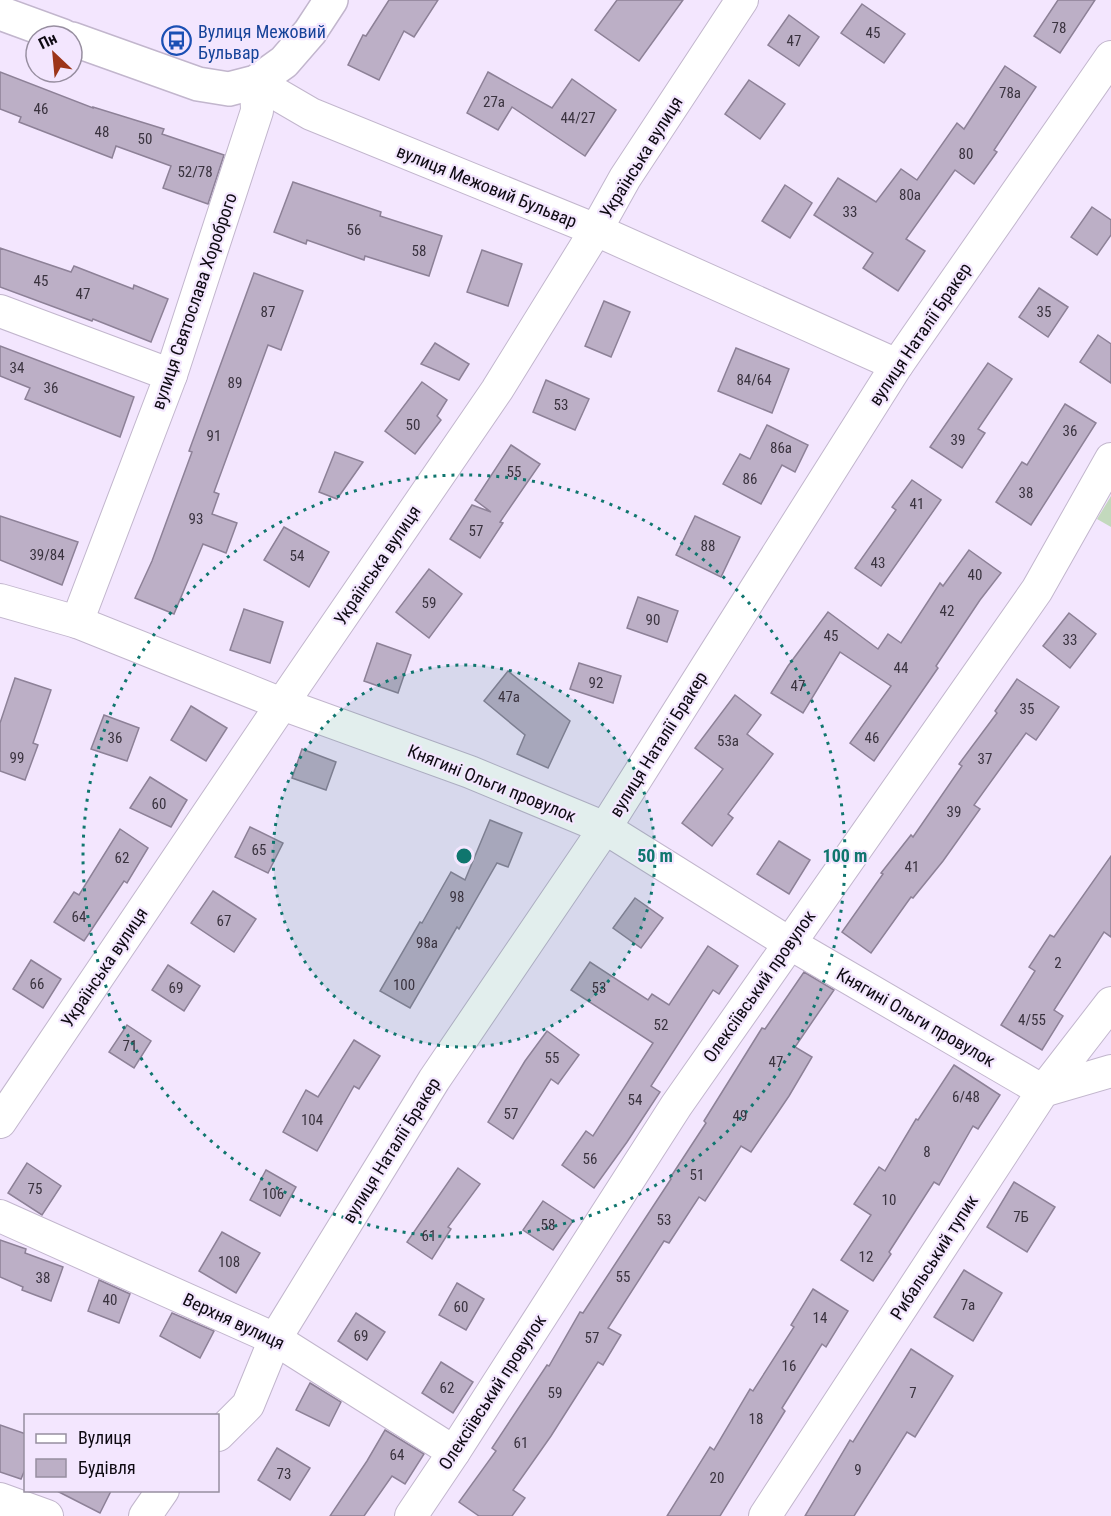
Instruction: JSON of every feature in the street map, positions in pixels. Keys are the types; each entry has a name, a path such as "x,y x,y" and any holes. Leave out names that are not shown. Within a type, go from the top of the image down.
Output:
{"street":[{"path":"84,43 198,84 230,89 256,82 284,62 310,32 331,0"},
{"name":"Українська вулиця","path":"0,1122 497,390 596,230 625,178 742,0"},
{"path":"0,13 30,24"},
{"name":"вулиця Наталії Бракер","path":"219,1434 248,1405 275,1339 434,1080 605,828 897,365 1111,57"},
{"name":"вулиця Межовий Бульвар","path":"256,82 311,114 596,230 897,365"},
{"name":"вулиця Святослава Хороброго","path":"77,622 171,375 257,111 256,82"},
{"path":"0,311 171,375"},
{"name":"Олексіївський провулок","path":"411,1516 676,1106 1037,590 1111,459"},
{"name":"Княгині Ольги провулок","path":"1,603 77,622 282,704 470,772 605,828 789,944 1043,1091"},
{"name":"Рибальський тупик","path":"765,1516 1043,1091 1111,1003"},
{"path":"1043,1091 1111,1071"},
{"name":"Верхня вулиця","path":"0,1216 275,1339 454,1452"},
{"path":"145,1516 162,1492"},
{"path":"0,1499 47,1516"}],"green space":[{"path":"1111,496 1111,527 1097,519"}],"building":[{"path":"389,0 438,0 414,37 404,31 379,80 348,65 363,35 366,36"},
{"path":"617,0 683,0 639,61 595,30"},
{"path":"1058,0 1095,0 1060,53 1034,36"},
{"path":"862,4 905,34 884,63 841,33"},
{"path":"789,15 819,37 799,66 768,45"},
{"path":"1005,66 1036,87 994,150 997,152 974,184 955,170 906,239 925,251 898,291 863,268 873,253 814,215 838,178 876,202 901,169 917,180 957,123 964,129"},
{"path":"0,72 24,81 24,84 31,84 93,108 164,129 162,134 224,155 208,204 163,188 171,166 116,146 112,158 19,122 21,117 0,109"},
{"path":"488,72 552,108 572,79 616,110 585,156 512,107 498,130 467,113"},
{"path":"749,80 785,104 760,139 725,114"},
{"path":"293,182 381,212 380,216 442,236 429,276 365,256 364,260 307,240 306,244 274,232"},
{"path":"785,185 812,203 790,238 762,221"},
{"path":"1092,207 1111,220 1111,235 1097,255 1071,237"},
{"path":"0,248 71,272 74,266 133,289 134,285 168,299 151,342 0,287"},
{"path":"482,250 522,264 508,306 467,292"},
{"path":"254,273 303,291 281,350 268,345 214,492 219,494 212,514 237,523 226,553 203,544 174,614 135,598 152,561 192,452 189,451"},
{"path":"1039,288 1068,307 1048,337 1019,317"},
{"path":"604,301 630,312 611,357 585,346"},
{"path":"1098,335 1111,344 1111,383 1080,362"},
{"path":"435,343 469,364 459,380 421,364"},
{"path":"0,346 134,397 120,437 25,399 30,388 0,376"},
{"path":"736,348 789,369 772,413 718,391"},
{"path":"988,363 1012,379 978,429 985,433 962,468 930,447"},
{"path":"546,380 589,399 575,430 533,412"},
{"path":"422,382 447,400 437,416 441,420 415,454 385,431"},
{"path":"1065,404 1096,423 1031,525 996,502 1022,462 1027,465"},
{"path":"767,425 808,445 795,472 782,465 761,504 723,484 740,454 750,459"},
{"path":"511,445 540,464 500,522 503,523 480,558 450,539 472,505 491,512 475,500"},
{"path":"335,452 363,462 337,499 319,492"},
{"path":"912,480 941,500 881,586 855,568 896,510 892,507"},
{"path":"0,516 78,542 62,585 0,560"},
{"path":"695,516 740,537 721,577 676,555"},
{"path":"284,527 329,552 309,587 264,560"},
{"path":"969,550 1001,573 980,600 936,666 938,668 874,761 850,743 891,686 840,652 803,713 771,693 828,612 878,649 888,634 901,643 940,583 943,586"},
{"path":"429,569 462,594 429,638 396,612"},
{"path":"638,597 678,611 667,642 627,628"},
{"path":"244,609 283,622 270,663 230,650"},
{"path":"1069,613 1096,634 1070,668 1043,646"},
{"path":"377,643 411,655 398,693 364,681"},
{"path":"579,663 621,676 613,703 570,689"},
{"path":"508,671 570,721 548,768 517,754 525,735 484,701"},
{"path":"15,678 51,690 33,743 38,745 25,780 0,771 0,723"},
{"path":"1017,679 1059,707 1036,740 1026,733 974,805 980,809 943,861 913,898 911,897 871,953 842,932 883,874 881,873 911,835 913,837 962,766 959,764 997,713 995,711"},
{"path":"735,695 761,715 747,734 773,754 728,814 733,818 712,846 682,823 723,769 695,748"},
{"path":"191,706 227,728 206,761 171,740"},
{"path":"104,715 139,728 127,761 91,749"},
{"path":"302,749 336,762 326,790 292,778"},
{"path":"150,777 187,800 171,827 130,808"},
{"path":"490,820 522,833 508,867 497,863 410,1008 380,991 451,872 465,880"},
{"path":"250,827 283,843 268,873 235,857"},
{"path":"120,829 148,848 127,883 124,881 84,941 54,922 74,892 79,895"},
{"path":"779,841 810,860 789,894 757,874"},
{"path":"1111,856 1111,937 1104,932 1054,1010 1063,1016 1042,1050 1001,1025 1035,971 1029,967 1050,935 1054,937"},
{"path":"213,891 256,919 234,952 191,923"},
{"path":"635,898 663,918 641,948 613,928"},
{"path":"708,946 738,966 719,994 713,990 651,1086 660,1092 594,1188 562,1165 586,1131 593,1136 653,1043 571,990 590,962 648,1000 652,994 669,1005"},
{"path":"31,960 61,979 43,1008 13,989"},
{"path":"168,965 200,986 184,1011 152,990"},
{"path":"804,972 834,990 795,1047 812,1057 789,1096 751,1152 741,1146 705,1201 699,1197 669,1243 664,1241 608,1328 621,1335 603,1365 598,1362 513,1490 525,1498 512,1516 479,1516 459,1502 496,1451 492,1448 547,1365 549,1366 580,1312 583,1313 671,1179 762,1028 765,1029"},
{"path":"127,1025 151,1041 134,1068 109,1052"},
{"path":"547,1031 579,1055 558,1084 551,1079 513,1139 488,1122 525,1061"},
{"path":"354,1040 380,1056 359,1089 354,1086 317,1151 283,1132 306,1090 318,1097"},
{"path":"954,1065 1000,1095 978,1129 973,1126 939,1185 934,1182 873,1281 841,1260 871,1215 854,1204 879,1167 885,1171 916,1119 918,1120"},
{"path":"27,1163 61,1186 42,1215 8,1193"},
{"path":"458,1168 480,1184 448,1227 451,1229 432,1259 407,1242"},
{"path":"266,1170 296,1187 280,1216 250,1200"},
{"path":"1014,1182 1055,1207 1027,1252 987,1227"},
{"path":"543,1201 573,1221 553,1250 523,1230"},
{"path":"222,1232 260,1253 236,1293 199,1271"},
{"path":"0,1240 26,1249 25,1253 63,1267 51,1301 22,1290 23,1287 0,1277"},
{"path":"964,1270 1002,1293 973,1341 934,1317"},
{"path":"99,1280 130,1294 119,1323 88,1311"},
{"path":"457,1283 484,1299 466,1330 439,1315"},
{"path":"813,1289 848,1311 826,1347 822,1344 782,1408 785,1411 720,1516 667,1516 710,1447 714,1450 750,1389 753,1391 794,1327 791,1325"},
{"path":"172,1313 214,1331 200,1358 160,1336"},
{"path":"356,1313 385,1332 367,1360 338,1341"},
{"path":"911,1349 953,1376 915,1437 907,1432 854,1516 805,1516 850,1440 853,1442"},
{"path":"441,1362 473,1382 453,1413 422,1393"},
{"path":"310,1383 341,1402 329,1426 296,1410"},
{"path":"0,1425 24,1433 24,1472 21,1479 0,1472"},
{"path":"385,1430 424,1454 405,1484 392,1476 364,1516 330,1516 367,1461"},
{"path":"277,1448 310,1468 290,1500 258,1480"},
{"path":"59,1492 110,1492 100,1513"}],"place":[{"name":"Вулиця Межовий Бульвар","path":"177,41"}]}
